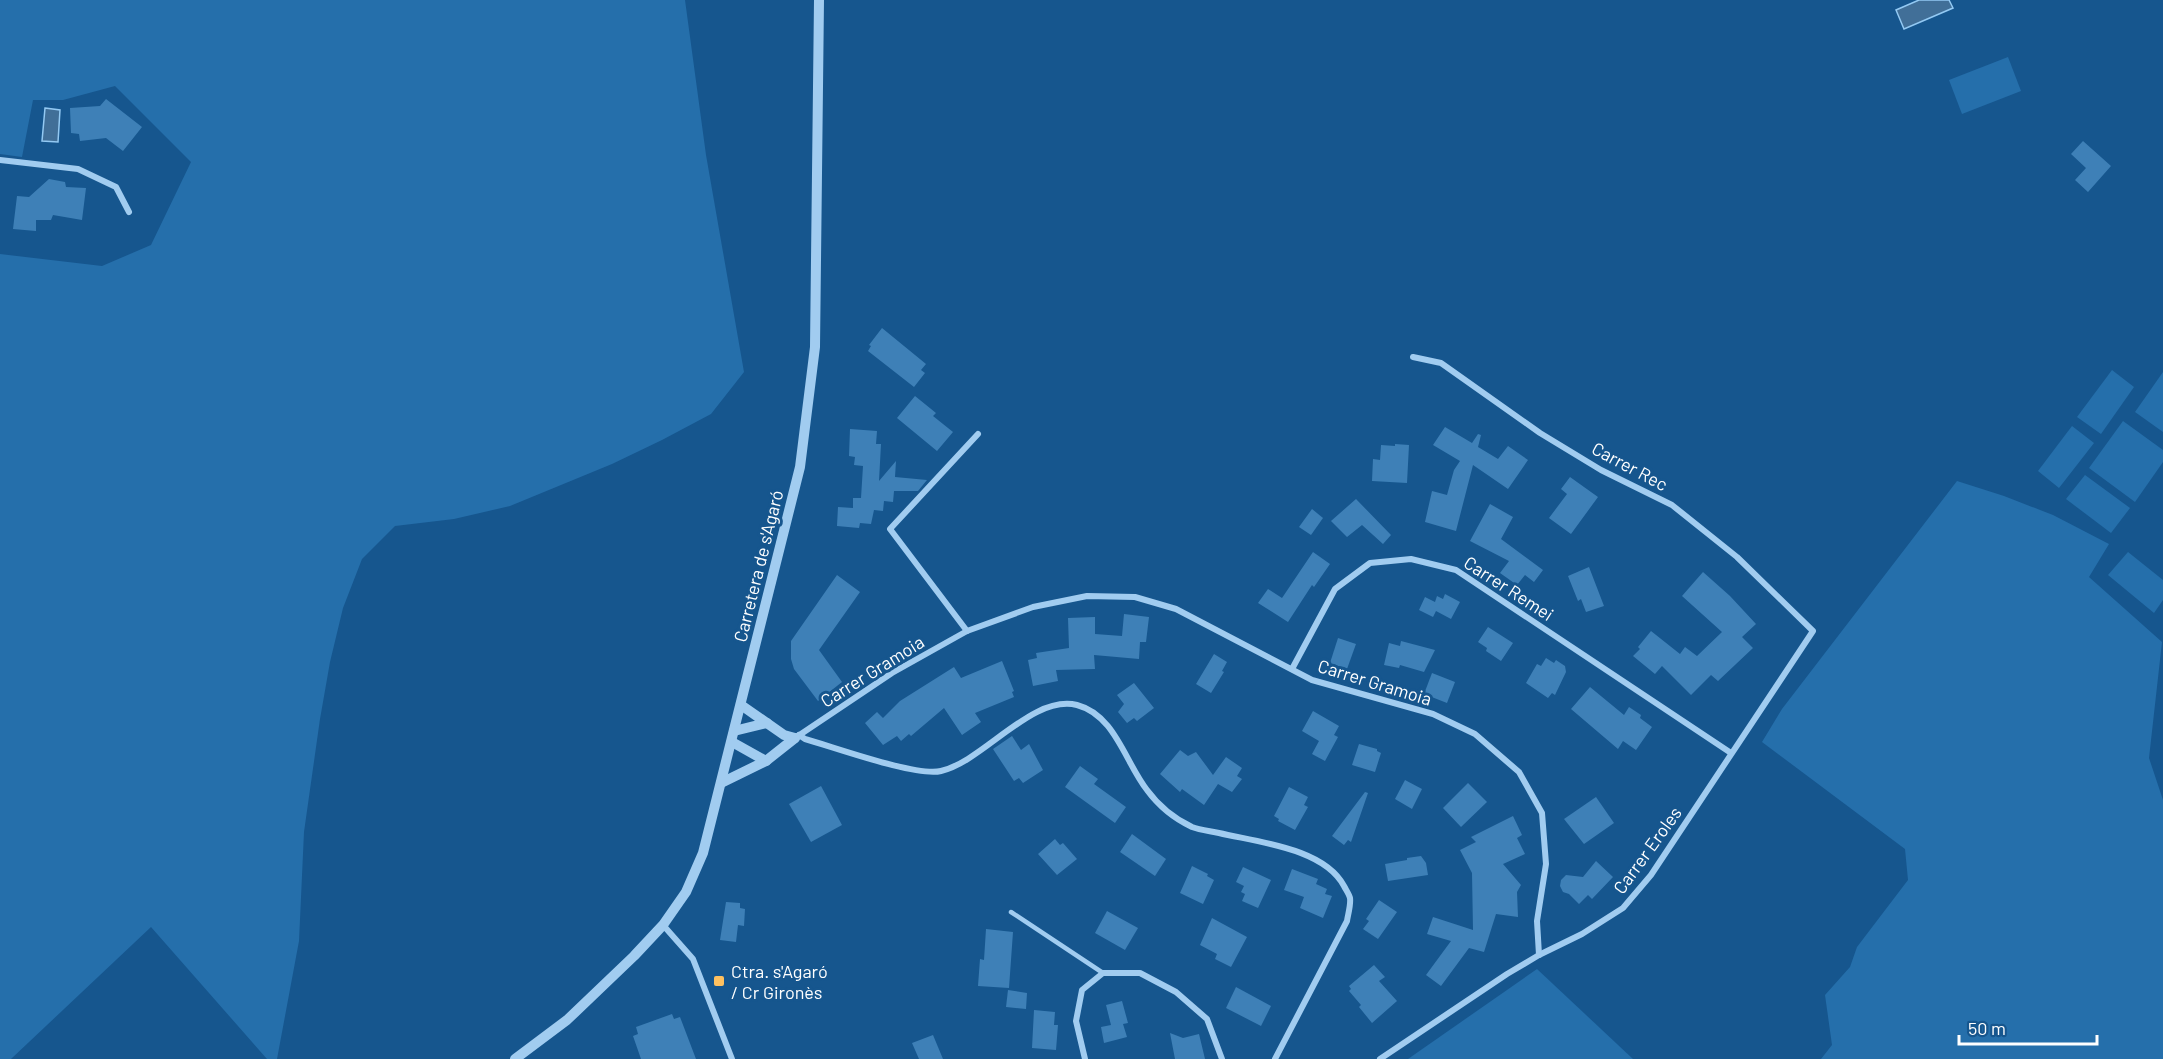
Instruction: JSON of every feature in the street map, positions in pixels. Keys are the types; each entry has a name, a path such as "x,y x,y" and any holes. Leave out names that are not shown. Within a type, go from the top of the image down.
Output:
{"street":[{"name":"Carretera de s'Agaró","path":"515,1059 567,1020 663,925 686,892 703,853 800,467 815,347 819,0"},
{"path":"0,160 78,169 116,187 129,212"},
{"name":"Carrer Rec","path":"1413,357 1441,363 1540,433 1601,470 1672,505 1737,557 1813,632"},
{"path":"967,631 890,529 978,434"},
{"name":"Carrer Remei","path":"1292,669 1335,589 1370,563 1411,559 1456,570 1731,753"},
{"name":"Carrer Gramoia","path":"797,737 892,673 967,631 1034,607 1087,596 1135,597 1176,609 1311,680 1433,714 1475,734 1519,772 1542,813 1546,864 1537,921 1539,955"},
{"name":"Carrer Eroles","path":"1380,1059 1539,955 1582,934 1623,908 1651,875 1813,632"},
{"path":"741,705 784,735 919,771 940,771 960,764 1031,715 1055,705 1075,705 1095,712 1114,735 1146,790 1166,811 1193,827 1290,849 1319,860 1339,877 1350,897 1347,921 1275,1059"},
{"path":"733,736 766,723"},
{"path":"733,736 766,761"},
{"path":"721,783 766,761 797,737"},
{"path":"663,925 693,959 732,1059"},
{"path":"1085,1059 1076,1021 1082,990 1103,973 1140,972 1176,992 1207,1019 1222,1059"}],"lane":[{"path":"1011,912 1103,973"}],"shaded area":[{"path":"0,0 685,0 706,155 744,372 711,414 662,440 612,464 510,506 454,519 395,526 362,559 343,608 320,719 304,832 299,941 277,1059 267,1059 151,927 11,1059 0,1059 0,254 102,266 151,245 191,162 115,86 63,100 33,100 22,157 0,154"},
{"path":"1919,0 1949,0 1953,8 1904,29 1896,10"},
{"path":"2008,57 2021,91 1962,114 1949,80"},
{"path":"45,108 60,110 58,142 42,141"},
{"path":"2112,370 2134,387 2101,434 2077,417"},
{"path":"2163,372 2163,432 2135,412"},
{"path":"2123,421 2163,450 2163,462 2135,502 2089,468"},
{"path":"2072,426 2094,443 2059,488 2038,471"},
{"path":"2085,475 2130,508 2111,533 2066,499"},
{"path":"1957,481 2053,515 2109,544 2089,577 2162,642 2149,758 2163,800 2163,1059 1821,1059 1832,1045 1825,995 1850,967 1857,947 1908,880 1905,849 1762,742 1782,709"},
{"path":"2128,552 2163,580 2163,600 2154,613 2108,575"},
{"path":"1537,969 1633,1059 1408,1059"}],"building":[{"path":"106,99 142,127 123,151 106,138 80,141 79,134 71,133 70,108 100,106"},
{"path":"2083,141 2111,166 2088,192 2075,180 2086,168 2071,154"},
{"path":"49,179 65,182 66,187 86,188 82,220 53,215 51,220 36,220 36,231 13,229 17,196 29,197"},
{"path":"882,328 926,364 921,370 925,373 914,387 868,351 871,346 869,345"},
{"path":"915,396 936,413 933,416 953,432 937,451 897,418"},
{"path":"1445,427 1472,443 1478,434 1481,435 1478,447 1498,459 1508,446 1528,460 1508,489 1473,465 1456,531 1425,522 1432,491 1447,495 1454,470 1460,461 1433,445"},
{"path":"850,429 877,431 876,444 881,444 879,481 896,461 895,477 927,480 918,491 894,491 893,502 884,501 883,511 874,510 871,524 860,523 859,528 837,526 838,507 853,508 853,498 861,498 863,466 854,465 855,457 849,456"},
{"path":"1395,444 1409,445 1407,483 1372,481 1373,459 1380,460 1381,445 1395,446"},
{"path":"1570,477 1598,497 1571,534 1549,518 1567,494 1561,489"},
{"path":"1356,499 1391,535 1383,544 1362,525 1347,537 1331,521"},
{"path":"1490,504 1513,517 1501,539 1543,570 1534,582 1525,575 1517,585 1500,573 1509,561 1470,541"},
{"path":"1312,509 1323,518 1311,535 1299,527"},
{"path":"1313,552 1330,564 1314,587 1312,585 1288,622 1258,603 1268,589 1282,598"},
{"path":"1589,567 1604,606 1586,612 1581,599 1578,601 1568,576"},
{"path":"1703,572 1756,624 1742,637 1753,648 1718,681 1711,675 1691,695 1662,666 1655,674 1633,656 1651,631 1680,654 1685,647 1697,656 1722,632 1682,596"},
{"path":"837,575 860,592 819,650 842,682 818,701 794,669 791,659 791,641"},
{"path":"1445,594 1460,602 1451,619 1436,611 1433,617 1419,610 1425,597 1435,602 1437,596 1443,599"},
{"path":"1124,614 1149,617 1146,642 1140,642 1139,659 1094,655 1095,669 1056,670 1058,681 1033,686 1028,660 1037,658 1036,653 1069,648 1068,618 1095,617 1095,634 1122,636"},
{"path":"1488,627 1513,643 1501,661 1486,651 1487,648 1478,642"},
{"path":"1338,638 1356,644 1347,669 1330,663"},
{"path":"1401,641 1435,650 1424,672 1400,665 1399,668 1384,665 1389,643 1400,646"},
{"path":"1214,654 1227,662 1222,671 1224,672 1211,693 1196,684"},
{"path":"1546,658 1554,663 1556,660 1565,666 1566,672 1555,695 1552,693 1548,698 1526,683 1537,664 1541,666"},
{"path":"1002,661 1014,691 1012,692 1014,697 975,713 981,722 962,735 944,708 911,736 909,734 901,741 897,736 883,745 865,723 877,712 883,718 900,701 954,667 961,678"},
{"path":"1432,673 1455,682 1447,703 1424,694"},
{"path":"1134,683 1154,708 1137,721 1134,718 1127,723 1118,712 1124,704 1117,695"},
{"path":"1590,687 1624,715 1629,707 1641,715 1640,718 1652,727 1636,750 1623,741 1618,749 1571,709"},
{"path":"1313,711 1339,726 1334,735 1338,737 1325,761 1312,754 1319,741 1302,731"},
{"path":"1012,736 1021,750 1029,744 1043,770 1023,783 1019,778 1014,781 993,749"},
{"path":"1359,744 1377,749 1381,753 1375,772 1352,765"},
{"path":"1180,750 1188,756 1196,752 1213,775 1226,757 1242,768 1237,776 1242,779 1232,792 1218,784 1204,805 1182,789 1180,792 1160,774"},
{"path":"1080,766 1098,779 1094,784 1126,807 1115,823 1065,787"},
{"path":"1405,780 1422,789 1412,809 1395,799"},
{"path":"1468,783 1487,802 1461,827 1443,808"},
{"path":"821,786 842,825 811,842 789,804"},
{"path":"1289,787 1308,797 1304,805 1308,807 1295,830 1278,821 1279,819 1274,816"},
{"path":"1365,792 1368,793 1351,842 1348,840 1344,845 1332,836"},
{"path":"1596,797 1614,823 1584,844 1564,819"},
{"path":"1513,816 1522,835 1517,838 1525,854 1503,864 1521,885 1517,892 1518,917 1496,914 1484,952 1469,948 1441,986 1426,975 1451,941 1427,934 1433,917 1473,930 1472,873 1460,850 1476,842 1471,837"},
{"path":"1132,834 1166,859 1155,876 1120,852"},
{"path":"1055,839 1060,845 1063,843 1077,859 1057,875 1038,854"},
{"path":"1421,856 1426,863 1428,875 1388,881 1385,864"},
{"path":"1596,861 1613,877 1592,899 1588,895 1579,904 1569,894 1563,892 1560,886 1561,880 1566,875 1583,877"},
{"path":"1192,866 1208,874 1207,876 1214,880 1203,904 1180,893"},
{"path":"1243,867 1271,880 1258,908 1242,901 1245,894 1241,892 1244,886 1236,882"},
{"path":"1292,869 1318,879 1316,884 1327,889 1325,894 1332,896 1323,918 1300,908 1304,897 1284,890"},
{"path":"1379,900 1397,912 1378,939 1363,929 1369,921 1366,919"},
{"path":"726,902 740,903 740,908 745,909 744,926 738,925 736,942 720,940"},
{"path":"1107,911 1138,928 1125,950 1095,933"},
{"path":"1212,918 1247,937 1231,967 1215,959 1217,954 1200,945"},
{"path":"986,929 1013,932 1009,988 978,986 980,959 984,960"},
{"path":"1374,965 1385,977 1379,981 1397,1001 1372,1023 1349,991 1351,989 1349,986"},
{"path":"1236,987 1271,1006 1261,1026 1226,1008"},
{"path":"1008,990 1027,993 1026,1009 1006,1007"},
{"path":"1122,1001 1128,1023 1123,1024 1127,1037 1104,1043 1101,1027 1111,1025 1106,1005"},
{"path":"1034,1010 1055,1012 1054,1025 1058,1025 1056,1050 1032,1048"},
{"path":"672,1014 674,1019 680,1017 696,1059 641,1059 633,1036 638,1034 636,1027"},
{"path":"1170,1033 1183,1038 1199,1034 1205,1059 1175,1059"},
{"path":"933,1035 943,1059 919,1059 912,1043"}],"place":[{"name":"Ctra. s'Agaró / Cr Gironès","path":"719,981"}]}
